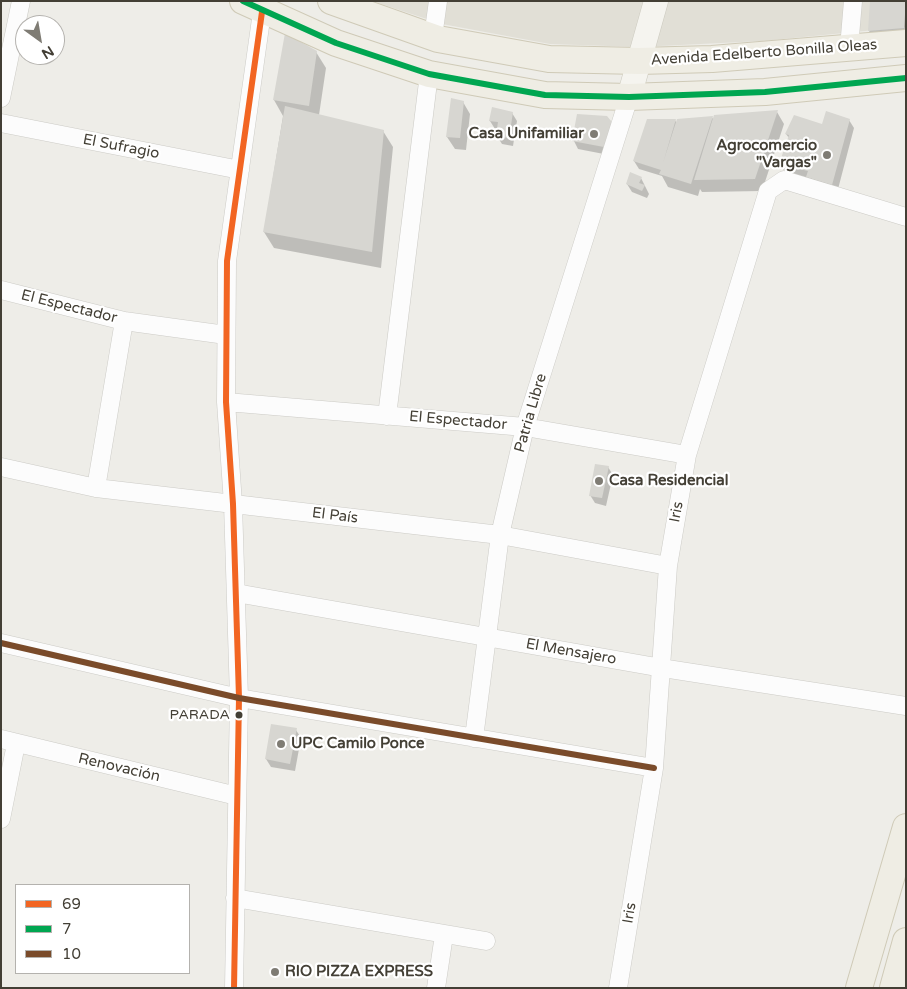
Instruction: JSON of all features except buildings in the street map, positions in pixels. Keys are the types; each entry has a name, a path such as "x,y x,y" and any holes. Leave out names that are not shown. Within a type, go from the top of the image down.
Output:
{"main road":[{"name":"Avenida Edelberto Bonilla Oleas","path":"331,1 433,37 548,59 639,61 712,59 906,43"},
{"path":"252,7 336,43 429,74 545,95 629,98 765,92 906,78"},
{"path":"858,988 899,881 906,827"},
{"path":"893,988 906,941"}],"street":[{"path":"1,98 22,1"},
{"path":"433,37 438,1"},
{"path":"629,98 656,1"},
{"path":"849,48 853,1"},
{"path":"234,988 239,698 233,504 226,402 226,335 228,260 240,170 252,7"},
{"path":"387,416 429,74"},
{"name":"Patria Libre","path":"474,738 500,535 525,427 629,98"},
{"name":"El Sufragio","path":"1,123 240,170"},
{"name":"Iris","path":"618,988 654,768 668,566 687,455 768,191 784,180 906,217"},
{"name":"El Espectador","path":"1,290 124,321 226,335"},
{"path":"96,488 124,321"},
{"name":"El Espectador","path":"226,402 525,427 687,455"},
{"name":"El País","path":"1,467 96,488 500,535 668,566"},
{"name":"El Mensajero","path":"236,593 662,668 906,706"},
{"path":"1,643 239,698 654,768"},
{"path":"1,818 9,742"},
{"name":"Renovación","path":"9,742 237,796"},
{"path":"235,898 486,941"},
{"path":"436,988 444,935"}],"shaded area":[{"path":"372,1 906,1 906,27 762,41 639,47 550,44 442,24"}],"transit line":[{"name":"7","path":"243,1 336,43 429,74 545,95 629,97 765,92 906,78"},
{"name":"69","path":"234,988 239,698 233,504 226,402 227,261 262,12"},
{"name":"10","path":"1,643 239,698 654,768"}],"place":[{"name":"Casa Unifamiliar","path":"594,134"},
{"name":"Agrocomercio \"Vargas\"","path":"827,155"},
{"name":"Casa Residencial","path":"599,481"},
{"name":"PARADA","path":"239,715"},
{"name":"UPC Camilo Ponce","path":"281,744"},
{"name":"RIO PIZZA EXPRESS","path":"275,972"}]}
